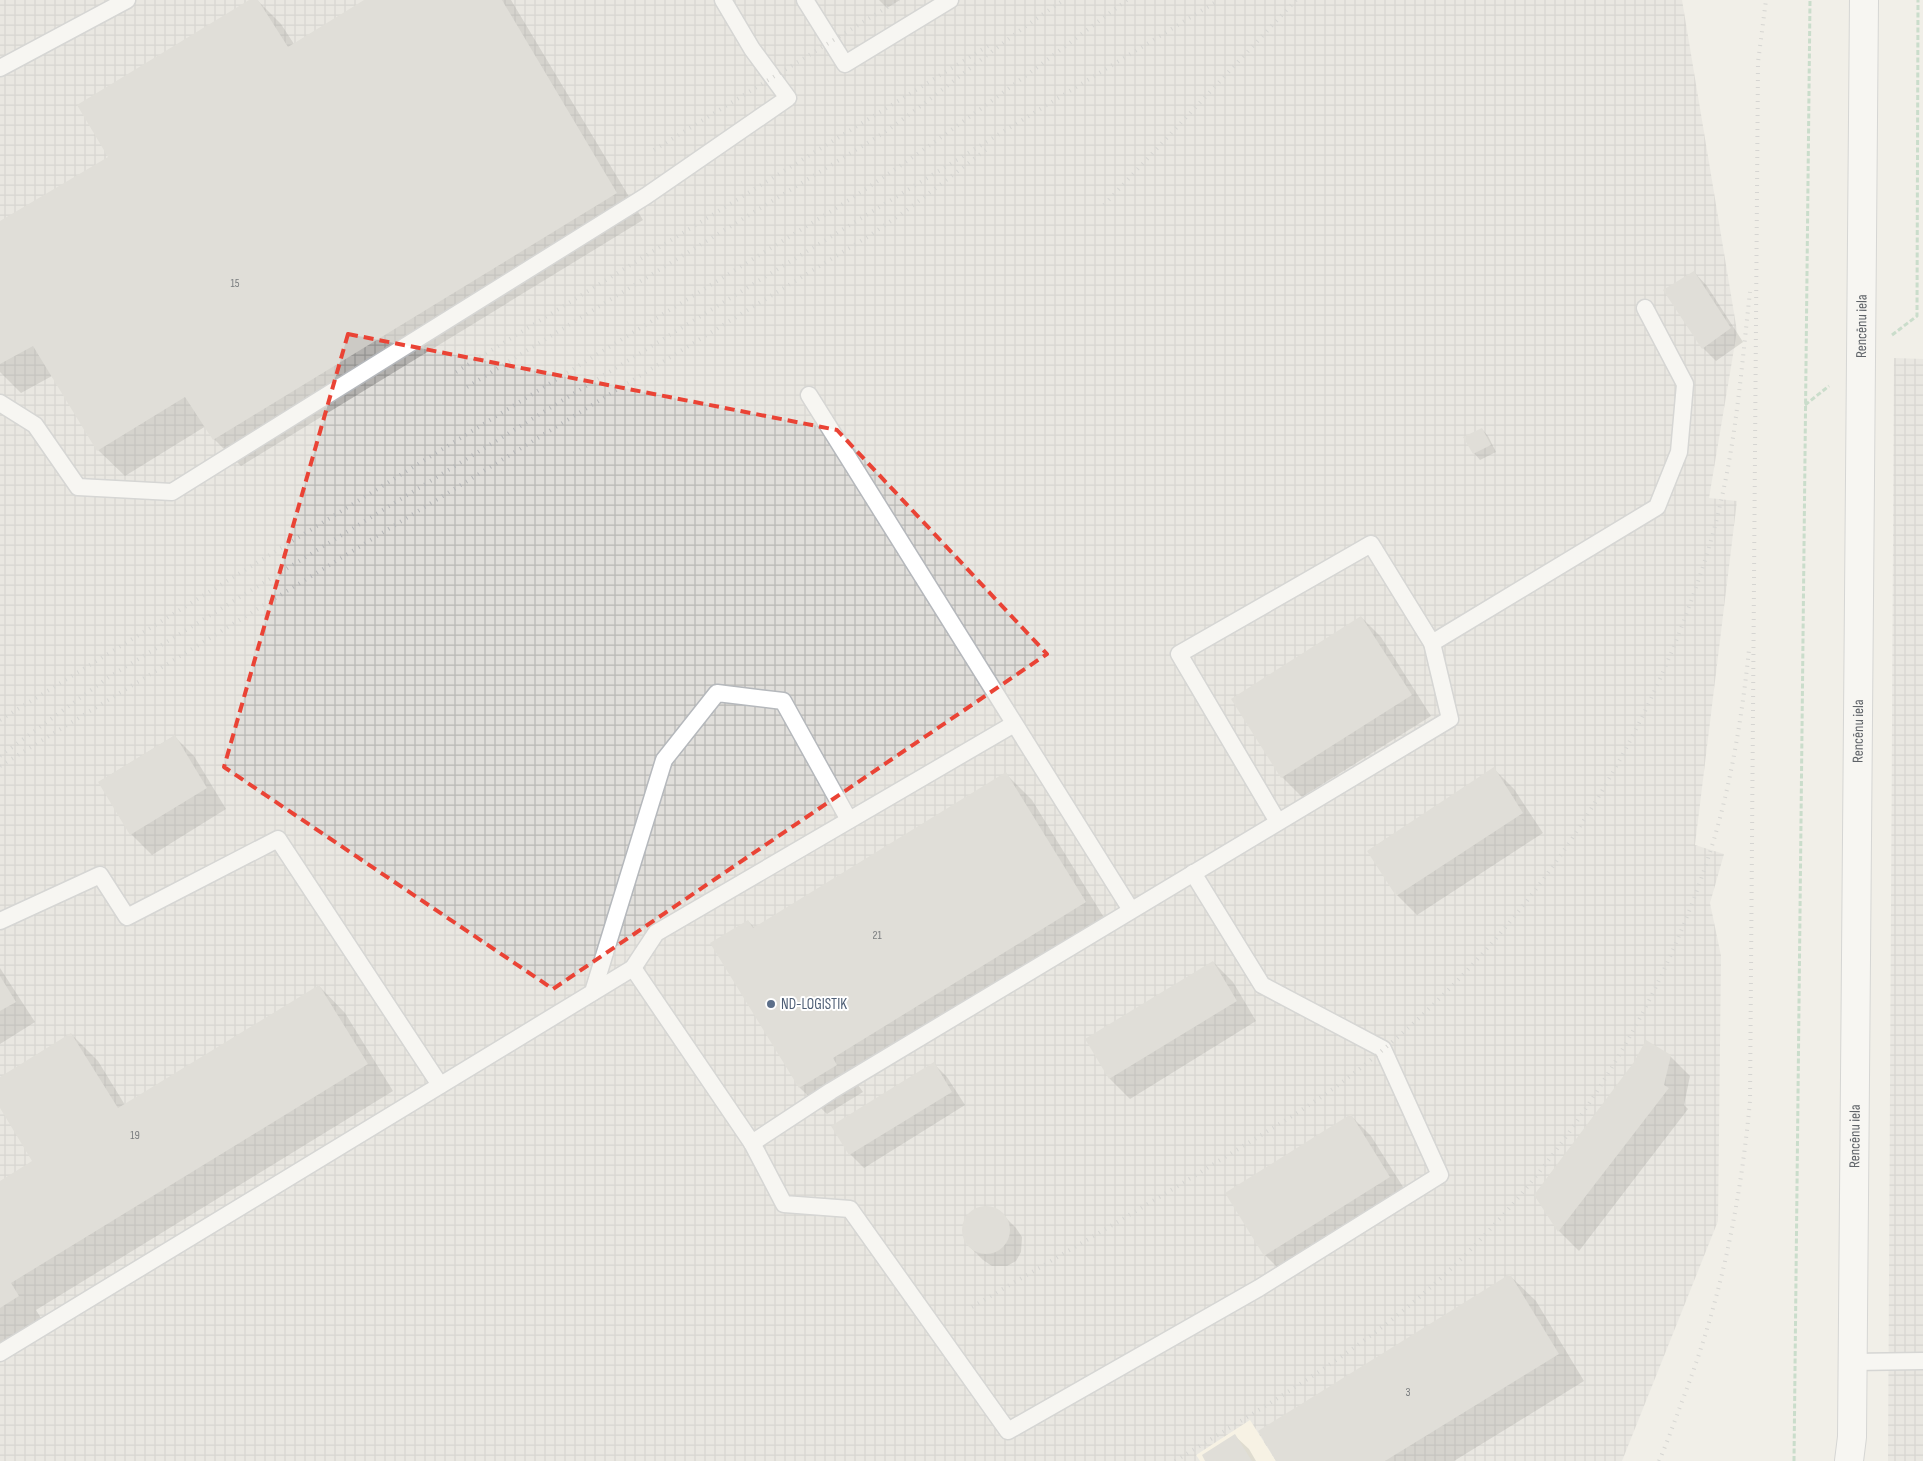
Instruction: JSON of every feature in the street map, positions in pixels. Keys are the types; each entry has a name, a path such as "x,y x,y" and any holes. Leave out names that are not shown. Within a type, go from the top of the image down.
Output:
{"street":[{"name":"Rencēnu iela","path":"1849,1461 1852,1437 1864,0"}],"lane":[{"path":"0,68 127,0"},
{"path":"0,402 36,425 78,487 172,492 646,196 788,98 752,48 723,0"},
{"path":"805,0 845,64 950,0"},
{"path":"1432,644 1656,507 1679,452 1685,384 1645,308"},
{"path":"809,395 1131,910"},
{"path":"752,1143 831,1091 1450,719 1432,644 1371,544 1179,654 1278,822"},
{"path":"593,992 664,760 717,693 783,701 849,820"},
{"path":"0,1353 633,968 656,933 1014,724"},
{"path":"0,921 100,875 127,918 278,839 440,1086"},
{"path":"633,968 752,1143 784,1204 850,1209 1008,1431 1259,1288 1440,1175 1383,1049 1262,985 1193,873"},
{"path":"1852,1362 1923,1361"}],"path":[{"path":"1794,1461 1810,0"},
{"path":"1805,405 1917,316 1918,0"}],"highlighted area":[{"path":"348,334 837,430 1047,654 553,989 224,767"}],"shaded area":[{"path":"0,0 1682,0 1737,331 1709,498 1737,501 1695,845 1724,854 1710,903 1721,956 1718,1221 1622,1461 1276,1461 1250,1420 1196,1455 1200,1461 0,1461"},
{"path":"1894,358 1923,359 1923,1461 1888,1461"},
{"path":"1250,1419 1276,1461 1200,1461 1196,1455"}],"building":[{"path":"249,0 258,0 288,47 364,0 502,0 617,193 213,440 185,397 97,451 33,346 0,364 0,221 108,157 77,105"},
{"path":"1694,271 1731,328 1702,349 1663,290"},
{"path":"1482,428 1491,445 1473,454 1463,437"},
{"path":"1361,616 1412,695 1281,778 1231,699"},
{"path":"175,735 207,788 130,835 98,782"},
{"path":"1494,767 1523,813 1396,896 1367,851"},
{"path":"1006,772 1086,902 833,1058 837,1065 799,1088 710,943 748,920 753,928"},
{"path":"1213,961 1237,1001 1109,1079 1085,1039"},
{"path":"0,976 16,1002 0,1011"},
{"path":"319,985 368,1064 11,1283 19,1296 0,1308 0,1181 32,1161 0,1108 0,1077 71,1033 118,1108"},
{"path":"1646,1040 1671,1055 1664,1085 1669,1088 1558,1232 1534,1195 1634,1062"},
{"path":"934,1062 952,1092 849,1155 831,1126"},
{"path":"1351,1114 1390,1177 1264,1256 1225,1193"},
{"path":"981,1206 991,1206 1003,1213 1010,1225 1010,1235 1003,1247 991,1254 981,1254 973,1250 966,1243 962,1235 962,1225 966,1217 973,1210"},
{"path":"1510,1274 1559,1354 1385,1461 1276,1461 1258,1431"},
{"path":"1235,1434 1252,1461 1205,1461 1202,1455"}],"railway":[{"path":"654,150 899,0"},
{"path":"467,387 882,134 1018,32 1064,0"},
{"path":"0,720 838,207 948,132 1127,0"},
{"path":"0,756 109,677 1219,0"},
{"path":"1104,205 1296,0"},
{"path":"1659,1461 1695,1367 1717,1292 1734,1218 1750,1101 1758,62 1766,0"},
{"path":"456,372 991,44"},
{"path":"0,766 869,236 907,210 987,149"},
{"path":"972,1307 1187,1181 1301,1111 1333,1089 1403,1032 1454,984 1500,933 1544,879 1583,822 1618,762 1650,700 1678,636 1696,586 1712,535 1727,475 1750,292"},
{"path":"1175,1461 1325,1368 1410,1305 1461,1259 1508,1209 1552,1156 1592,1098 1629,1039 1661,977 1688,913 1711,849 1730,776 1743,700 1749,650"}],"place":[{"name":"ND-LOGISTIK","path":"771,1004"}]}
